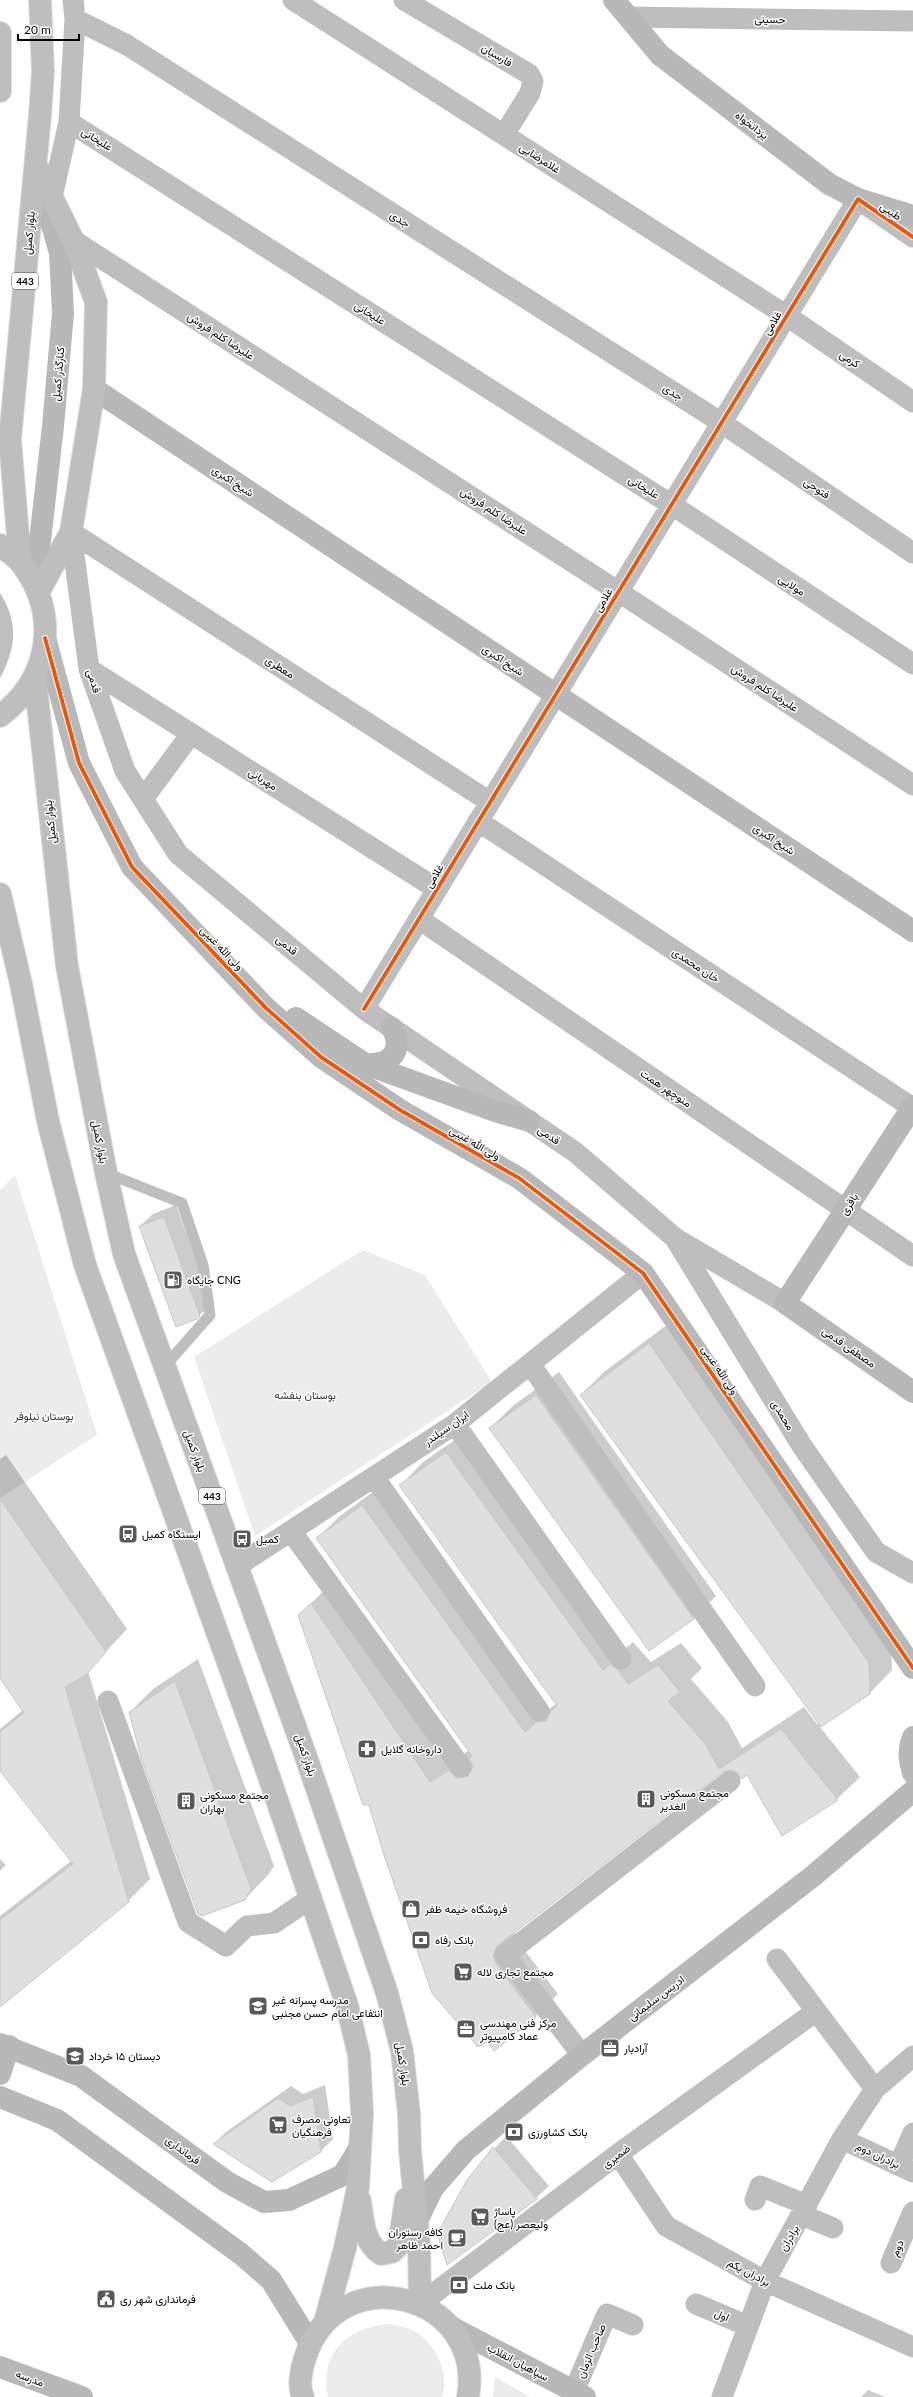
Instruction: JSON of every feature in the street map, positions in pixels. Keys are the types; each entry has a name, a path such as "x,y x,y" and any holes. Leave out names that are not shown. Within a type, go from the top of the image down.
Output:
{"main road":[{"name":"بلوار کمیل","path":"20,562 10,439 36,165 43,71 40,0"},
{"path":"0,33 0,91"},
{"path":"36,165 73,240 96,302 94,389 71,532 36,589"},
{"path":"0,545 20,562 36,589 44,611 46,638 42,659 35,678 15,704 0,716"},
{"name":"بلوار کمیل","path":"35,678 67,966 106,1174 124,1254 305,1754 387,1993 402,2051 409,2114 410,2150 417,2221 420,2304"},
{"path":"0,894 22,984 48,1121 85,1265 266,1768 347,2005 359,2055 362,2113 358,2188 345,2248 325,2322"},
{"path":"358,2188 366,2235 372,2248 381,2254 392,2252 399,2246 403,2227 410,2150"},
{"path":"300,2396 302,2368 310,2343 325,2322 346,2306 370,2298 396,2297 420,2304 451,2327 466,2352 471,2381 468,2397"}],"street":[{"name":"غلامرضایی","path":"293,0 787,316"},
{"name":"فارسیان","path":"404,0 529,74 533,81 530,93 504,135"},
{"name":"یزدانخواه","path":"614,0 660,55 829,184 858,199 913,216"},
{"path":"52,197 69,122 74,10"},
{"name":"جدی","path":"74,10 722,423"},
{"name":"حسینی","path":"628,17 913,21"},
{"name":"علیخانی","path":"69,122 672,505"},
{"name":"کنارگذر کمیل","path":"36,165 60,253 63,313 36,589"},
{"name":"غلامی","path":"364,1009 858,199"},
{"name":"طیبی","path":"858,199 913,237"},
{"name":"علیرضا کلم فروش","path":"73,240 619,592 913,785"},
{"name":"کرمی","path":"787,316 913,402"},
{"name":"شیخ اکبری","path":"94,389 913,931"},
{"name":"فتوحی","path":"722,423 913,554"},
{"name":"مولایی","path":"672,505 913,664"},
{"name":"قدمی","path":"71,532 89,669 125,771 178,854 364,1009 575,1152 675,1238"},
{"name":"معطری","path":"71,532 490,802"},
{"name":"ولی الله غیبی","path":"46,638 79,763 132,867 266,1008 321,1057 400,1110 519,1178 643,1273 913,1668"},
{"name":"مهربانی","path":"89,669 437,889"},
{"path":"143,799 191,734"},
{"name":"خان محمدی","path":"478,821 913,1107"},
{"name":"منوچهر همت","path":"418,919 913,1256"},
{"path":"252,992 276,1005 365,1064 495,1111 529,1121"},
{"path":"365,1064 381,1064 392,1056 397,1042 392,1028"},
{"name":"باقری","path":"785,1303 913,1107"},
{"path":"675,1238 785,1303"},
{"name":"محمدی","path":"675,1238 802,1446 876,1552 913,1573"},
{"name":"ایران سیلندر","path":"237,1566 455,1424 643,1273"},
{"name":"مصطفی قدمی","path":"785,1303 913,1392"},
{"path":"530,1364 756,1686"},
{"path":"455,1424 621,1659"},
{"path":"374,1477 539,1711"},
{"path":"290,1531 461,1767"},
{"path":"108,1701 188,1922 226,1946 247,1926 274,1924 311,1898"},
{"path":"913,1737 909,1747 909,1761 913,1773"},
{"path":"582,2055 505,1955 730,1781"},
{"name":"ادریس سلیمانی","path":"417,2221 433,2188 466,2150 582,2055 813,1876 913,1791"},
{"path":"777,1959 815,2012 875,2089"},
{"name":"ضمیری","path":"420,2304 618,2154 815,2012"},
{"path":"0,2074 5,2045"},
{"name":"فرمانداری","path":"5,2045 81,2076 227,2182 264,2202 289,2200 343,2175 360,2147"},
{"name":"برادران","path":"722,2397 765,2281 842,2139 875,2089 913,2056"},
{"path":"0,2097 57,2120 241,2254 271,2280 310,2343"},
{"path":"906,2168 913,2133"},
{"name":"برادران دوم","path":"842,2139 906,2168"},
{"name":"برادران یکم","path":"618,2154 666,2226 765,2281 913,2348"},
{"path":"756,2200 760,2186 833,2228"},
{"name":"دوم","path":"891,2263 913,2212"},
{"name":"اول","path":"696,2304 748,2326"},
{"name":"صاحب الزمان","path":"580,2394 600,2310 633,2324"},
{"name":"سپاهیان انقلاب","path":"451,2327 580,2394"},
{"name":"مدرسه","path":"0,2367 82,2397"}],"lane":[{"path":"106,1174 182,1203 203,1265 210,1315 165,1366"}],"green space":[{"name":"بوستان نیلوفر","path":"15,1175 97,1435 0,1498 0,1190"},
{"name":"بوستان بنفشه","path":"363,1250 425,1275 492,1382 255,1536 194,1357"},
{"path":"388,2324 405,2327 416,2332 432,2347 442,2366 444,2387 442,2397 328,2397 326,2381 328,2368 332,2356 339,2346 349,2337 360,2331 373,2326"},
{"path":"495,2377 525,2394 529,2397 493,2397"}],"shaded area":[{"path":"0,593 10,615 13,625 13,636 9,656 0,678"}],"building":[{"name":"جایگاه CNG","path":"164,1217 200,1316 197,1319 176,1327 139,1226"},
{"path":"649,1343 869,1663 870,1694 821,1727 580,1395"},
{"path":"536,1395 694,1619 649,1651 489,1428"},
{"path":"446,1452 603,1670 610,1664 618,1670 628,1684 658,1665 680,1692 668,1701 706,1745 719,1769 781,1729 838,1800 782,1836 747,1775 742,1779 734,1770 723,1772 497,1946 493,1956 497,1965 536,2017 494,2051 487,2042 478,2047 432,1993 385,1858 369,1805 363,1805 298,1615 311,1603 430,1782 449,1770 456,1778 468,1776 473,1766 469,1758 472,1756 316,1538 362,1505 525,1732 536,1722 546,1721 551,1711 557,1706 399,1485"},
{"path":"0,1499 106,1652 86,1675 65,1687 129,1902 0,2007 0,1920 73,1864 0,1771 0,1732 24,1713 0,1678"},
{"name":"مجتمع مسکونی بهاران","path":"175,1681 251,1889 245,1900 202,1916 198,1914 142,1761 129,1712"},
{"name":"تعاونی مصرف فرهنگیان","path":"313,2097 321,2152 272,2182 213,2144 278,2098 290,2106"},
{"name":"پاساژ ولیعصر (عج)","path":"493,2147 537,2199 447,2265 437,2234 467,2180"}],"cycle path":[{"path":"364,1009 858,199 913,237"},
{"path":"45,638 79,763 132,867 266,1008 321,1057 400,1110 519,1178 643,1273 913,1668"}],"place":[{"name":"جایگاه CNG","path":"173,1280"},
{"name":"ایستگاه کمیل","path":"128,1534"},
{"name":"کمیل","path":"242,1539"},
{"name":"داروخانه گلایل","path":"367,1749"},
{"name":"مجتمع مسکونی الغدیر","path":"646,1799"},
{"name":"مجتمع مسکونی بهاران","path":"186,1801"},
{"name":"فروشگاه خیمه ظفر","path":"411,1909"},
{"name":"بانک رفاه","path":"421,1940"},
{"name":"مجتمع تجاری لاله","path":"463,1972"},
{"name":"مدرسه پسرانه غیر انتفاعی امام حسن مجنبی","path":"258,2006"},
{"name":"مرکز فنی مهندسی عماد کامپیوتر","path":"466,2029"},
{"name":"آرادبار","path":"610,2048"},
{"name":"دبستان ۱۵ خرداد","path":"75,2056"},
{"name":"تعاونی مصرف فرهنگیان","path":"278,2125"},
{"name":"بانک کشاورزی","path":"514,2132"},
{"name":"پاساژ ولیعصر (عج)","path":"480,2217"},
{"name":"کافه رستوران احمد ظاهر","path":"457,2238"},
{"name":"بانک ملت","path":"459,2285"},
{"name":"فرمانداری شهر ری","path":"106,2299"}]}
